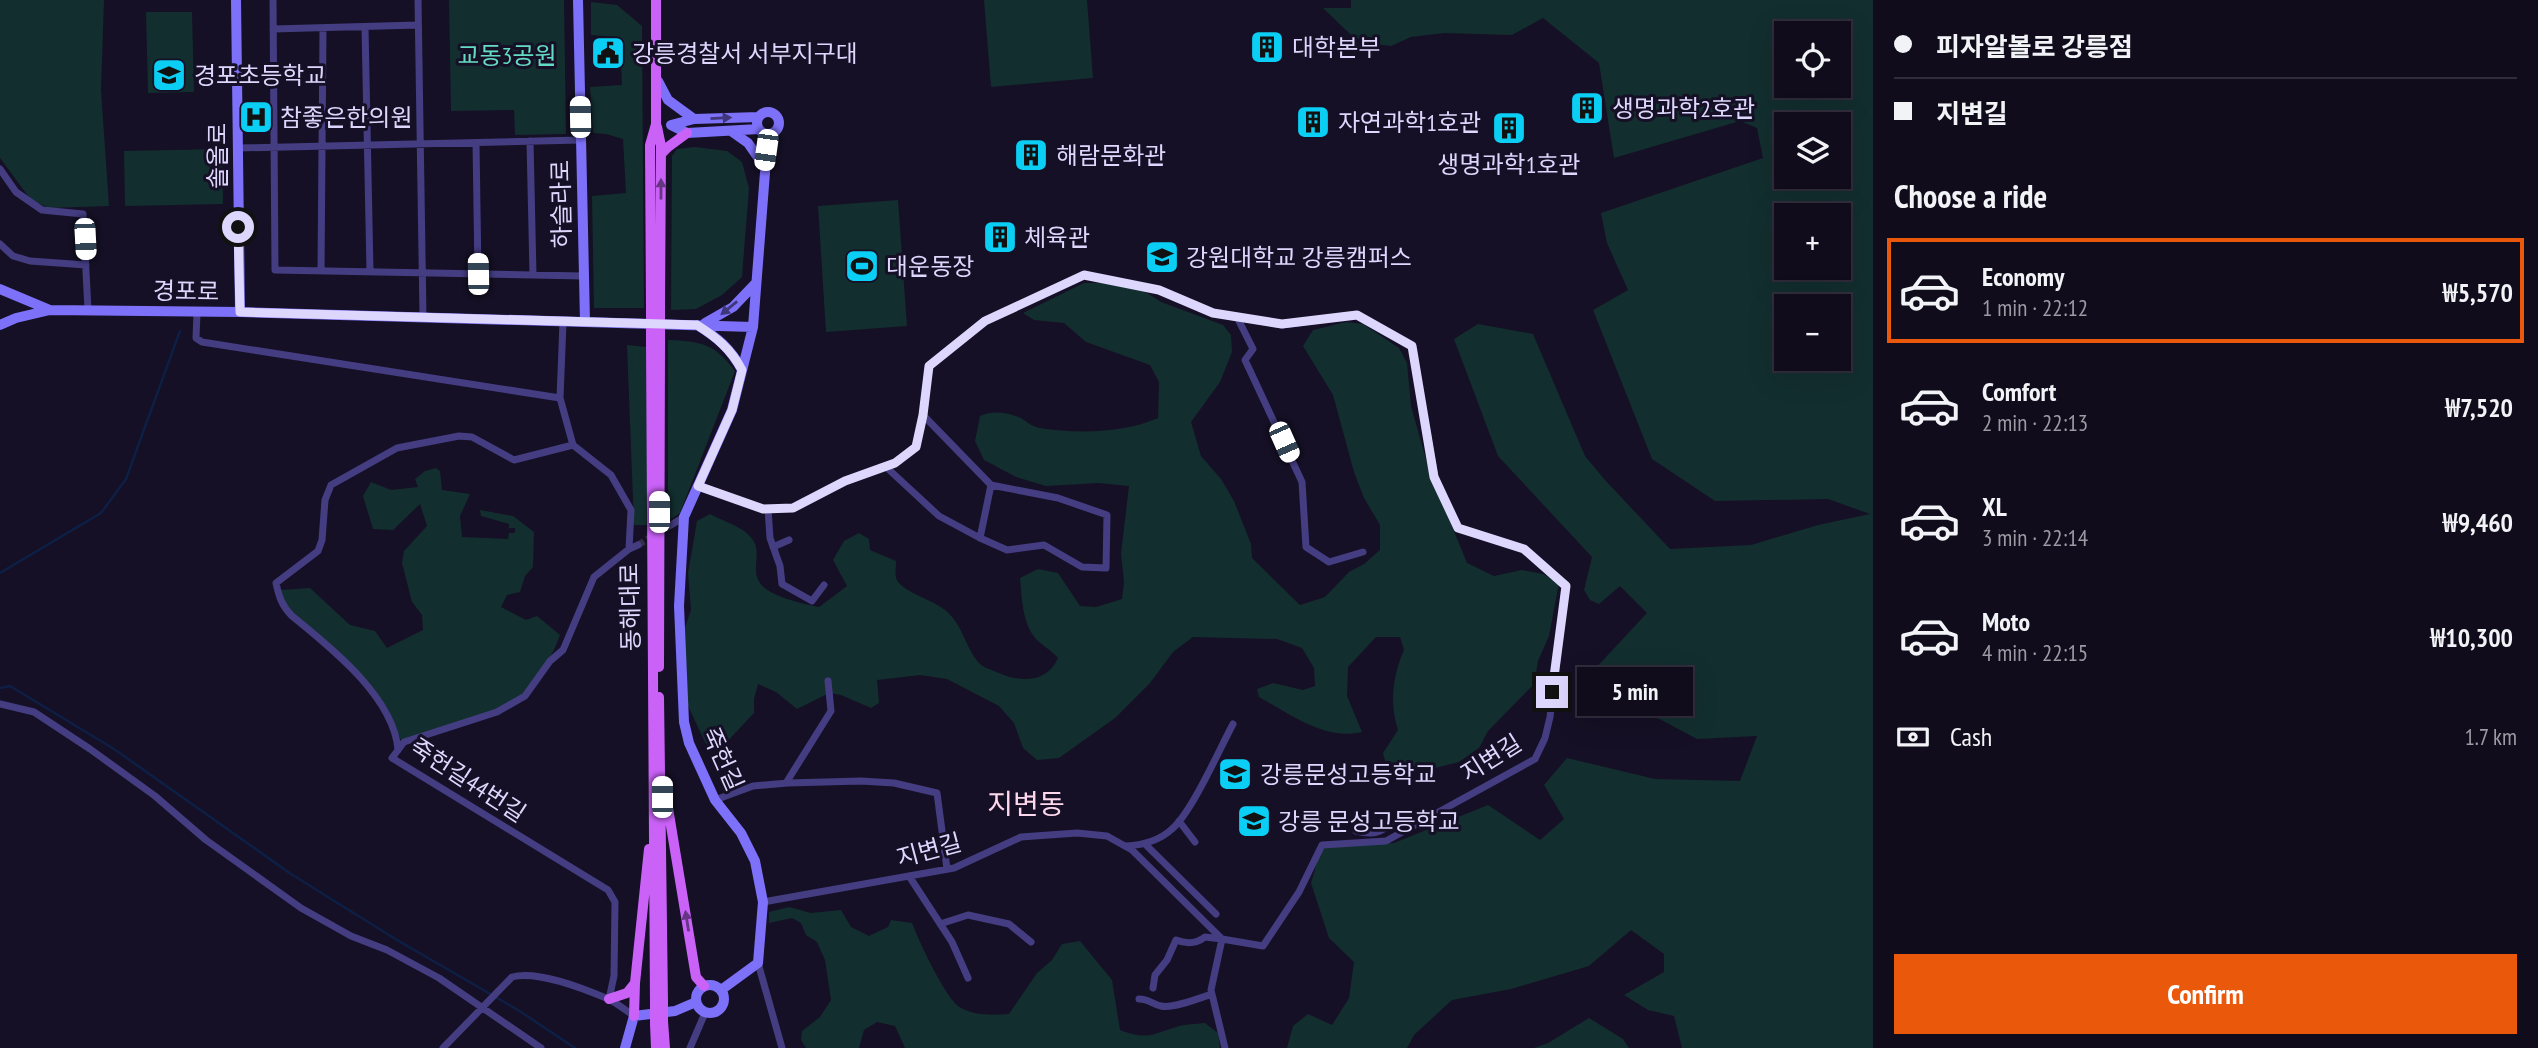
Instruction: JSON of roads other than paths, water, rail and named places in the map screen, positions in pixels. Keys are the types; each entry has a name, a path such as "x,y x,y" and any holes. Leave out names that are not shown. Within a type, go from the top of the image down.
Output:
{"main road":[{"name":"동해대로","path":"655,306 661,154 656,124 656,0"},
{"name":"동해대로","path":"656,124 650,145 662,771 659,1022 656,1048"},
{"path":"661,154 687,133"},
{"name":"동해대로","path":"655,345 650,594 659,1003"},
{"path":"662,771 696,977 704,986"},
{"path":"634,1016 643,887 654,812"},
{"path":"609,999 627,993 635,983"},
{"name":"동해대로","path":"659,1022 665,1048"}],"street":[{"name":"솔올로","path":"236,0 240,312"},
{"path":"273,0 275,270 583,276"},
{"path":"418,0 423,317"},
{"name":"하슬라로","path":"578,0 585,322"},
{"path":"273,29 418,25"},
{"path":"365,27 370,272"},
{"path":"321,271 323,28"},
{"path":"658,81 668,100 694,119"},
{"path":"656,124 671,125 694,119 759,117 769,113 777,118 778,127 774,132 687,133 671,125"},
{"path":"671,525 684,517 732,410 753,327 764,166 763,131 759,117"},
{"path":"730,131 748,143 764,166"},
{"path":"238,148 580,140"},
{"path":"530,141 533,275"},
{"path":"476,143 478,274"},
{"path":"0,169 16,192 42,211 83,214 88,310"},
{"path":"0,244 13,256 30,261 86,265"},
{"name":"지변길","path":"698,486 768,509 793,508 845,481 895,463 916,447 929,366 985,321 1084,275 1159,290 1213,313 1282,324 1357,315 1412,346 1434,477 1458,528 1524,549 1566,586 1549,717 1545,738 1535,759 1386,841 1322,845 1298,891 1263,946 1222,939 1126,846 1107,836 1077,833 1021,836 947,869 762,902"},
{"path":"697,325 712,321 733,307 756,282"},
{"path":"0,289 50,310"},
{"name":"경포로","path":"0,326 16,318 50,310 88,310 753,327"},
{"path":"197,313 196,338 202,342 560,398"},
{"path":"1237,317 1253,349 1245,360 1302,482 1306,547 1329,562 1363,552"},
{"path":"563,322 560,398 573,445 611,475 631,510 628,549"},
{"path":"697,325 718,338 729,349 742,370"},
{"path":"885,466 939,516 980,538 1007,550 1045,545 1082,567 1106,568 1107,515 1058,498 990,485 923,415"},
{"path":"398,750 389,716 377,698 353,671 283,607 279,597 276,583 318,551 322,540 325,500 331,485 397,448 458,436 472,438 514,460 573,445"},
{"path":"980,538 990,485"},
{"path":"768,509 770,538 780,566 782,584 812,601 824,585"},
{"name":"죽헌길","path":"684,517 678,606 684,722 689,743 715,800 741,833 755,861 762,902 758,963"},
{"path":"773,547 789,540"},
{"name":"죽헌길44번길","path":"609,999 614,976 615,902 608,890 392,758 404,742 497,712 524,696 550,662 563,650 594,578 628,549 638,545"},
{"path":"786,783 831,711 828,681"},
{"path":"0,704 34,712 155,796 206,840 301,908 351,936 387,950 439,978 484,1005 541,1048"},
{"path":"1126,846 1146,845 1172,830 1187,810 1233,724"},
{"path":"715,800 753,786 786,783 894,783 937,793 947,869"},
{"path":"1179,821 1195,842"},
{"path":"1356,831 1380,834 1396,821 1401,824 1399,834"},
{"path":"1146,845 1216,914"},
{"path":"909,876 952,942 968,978"},
{"path":"940,924 968,915 1009,924 1031,942"},
{"path":"1153,988 1155,975 1167,960 1176,940 1192,943 1205,937 1222,939 1212,994 1225,1048"},
{"path":"721,990 758,963 782,1048"},
{"path":"443,1048 512,977 521,974 537,976 609,999 634,1016 675,1011 695,1002"},
{"path":"704,986 721,990 724,999 721,1008 714,1013 705,1013 695,1002 697,993 704,986"},
{"path":"1139,999 1146,999 1160,1006 1170,1006 1212,994"},
{"path":"690,1048 705,1013"},
{"path":"625,1046 634,1016"}],"waterway":[{"path":"0,573 101,513 126,479 180,331"},
{"path":"0,688 10,686 114,749 291,874 397,940 518,1010 575,1048"}],"tunnel":[{"path":"638,545 671,525"}],"place":[{"name":"대학본부","path":"1267,47"},
{"name":"강릉경찰서 서부지구대","path":"608,53"},
{"name":"경포초등학교","path":"169,75"},
{"name":"생명과학2호관","path":"1587,108"},
{"name":"참좋은한의원","path":"256,117"},
{"name":"자연과학1호관","path":"1313,122"},
{"name":"생명과학1호관","path":"1509,128"},
{"name":"해람문화관","path":"1031,155"},
{"name":"체육관","path":"1000,237"},
{"name":"강원대학교 강릉캠퍼스","path":"1162,257"},
{"name":"대운동장","path":"862,266"},
{"name":"강릉문성고등학교","path":"1235,774"},
{"name":"강릉 문성고등학교","path":"1254,821"}],"district":[{"name":"지변동","path":"1026,803"}],"park label":[{"name":"교동3공원","path":"507,55"}]}
